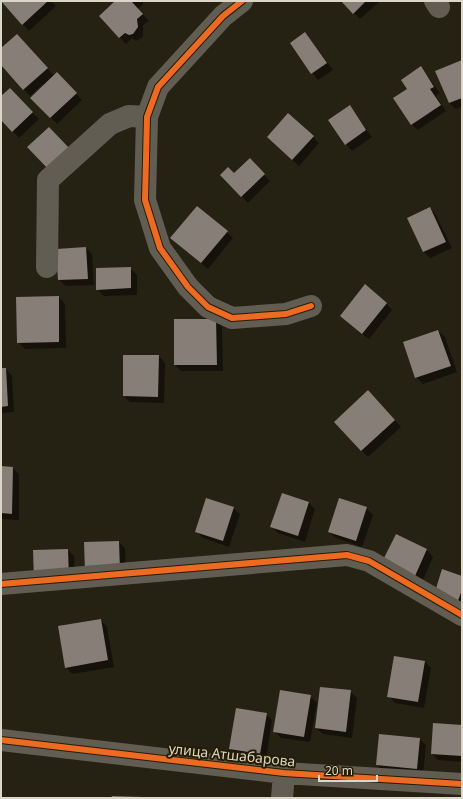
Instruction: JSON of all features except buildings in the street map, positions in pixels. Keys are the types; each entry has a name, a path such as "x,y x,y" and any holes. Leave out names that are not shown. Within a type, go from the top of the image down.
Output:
{"street":[{"path":"242,1 223,16 158,87 146,117 145,200 160,248 188,287 208,307 232,318 286,314 311,306"},
{"path":"48,267 48,180 110,124 129,116 146,117"},
{"path":"1,584 347,555 369,561 462,615"},
{"name":"улица Атшабарова","path":"1,740 284,773 462,784"},
{"path":"282,798 284,773"}],"cycle path":[{"path":"242,1 223,16 158,87 147,117 145,200 160,248 188,287 208,307 232,318 286,314 311,306"},
{"path":"1,584 347,555 369,561 462,615"},
{"path":"1,740 284,773 462,784"}]}
